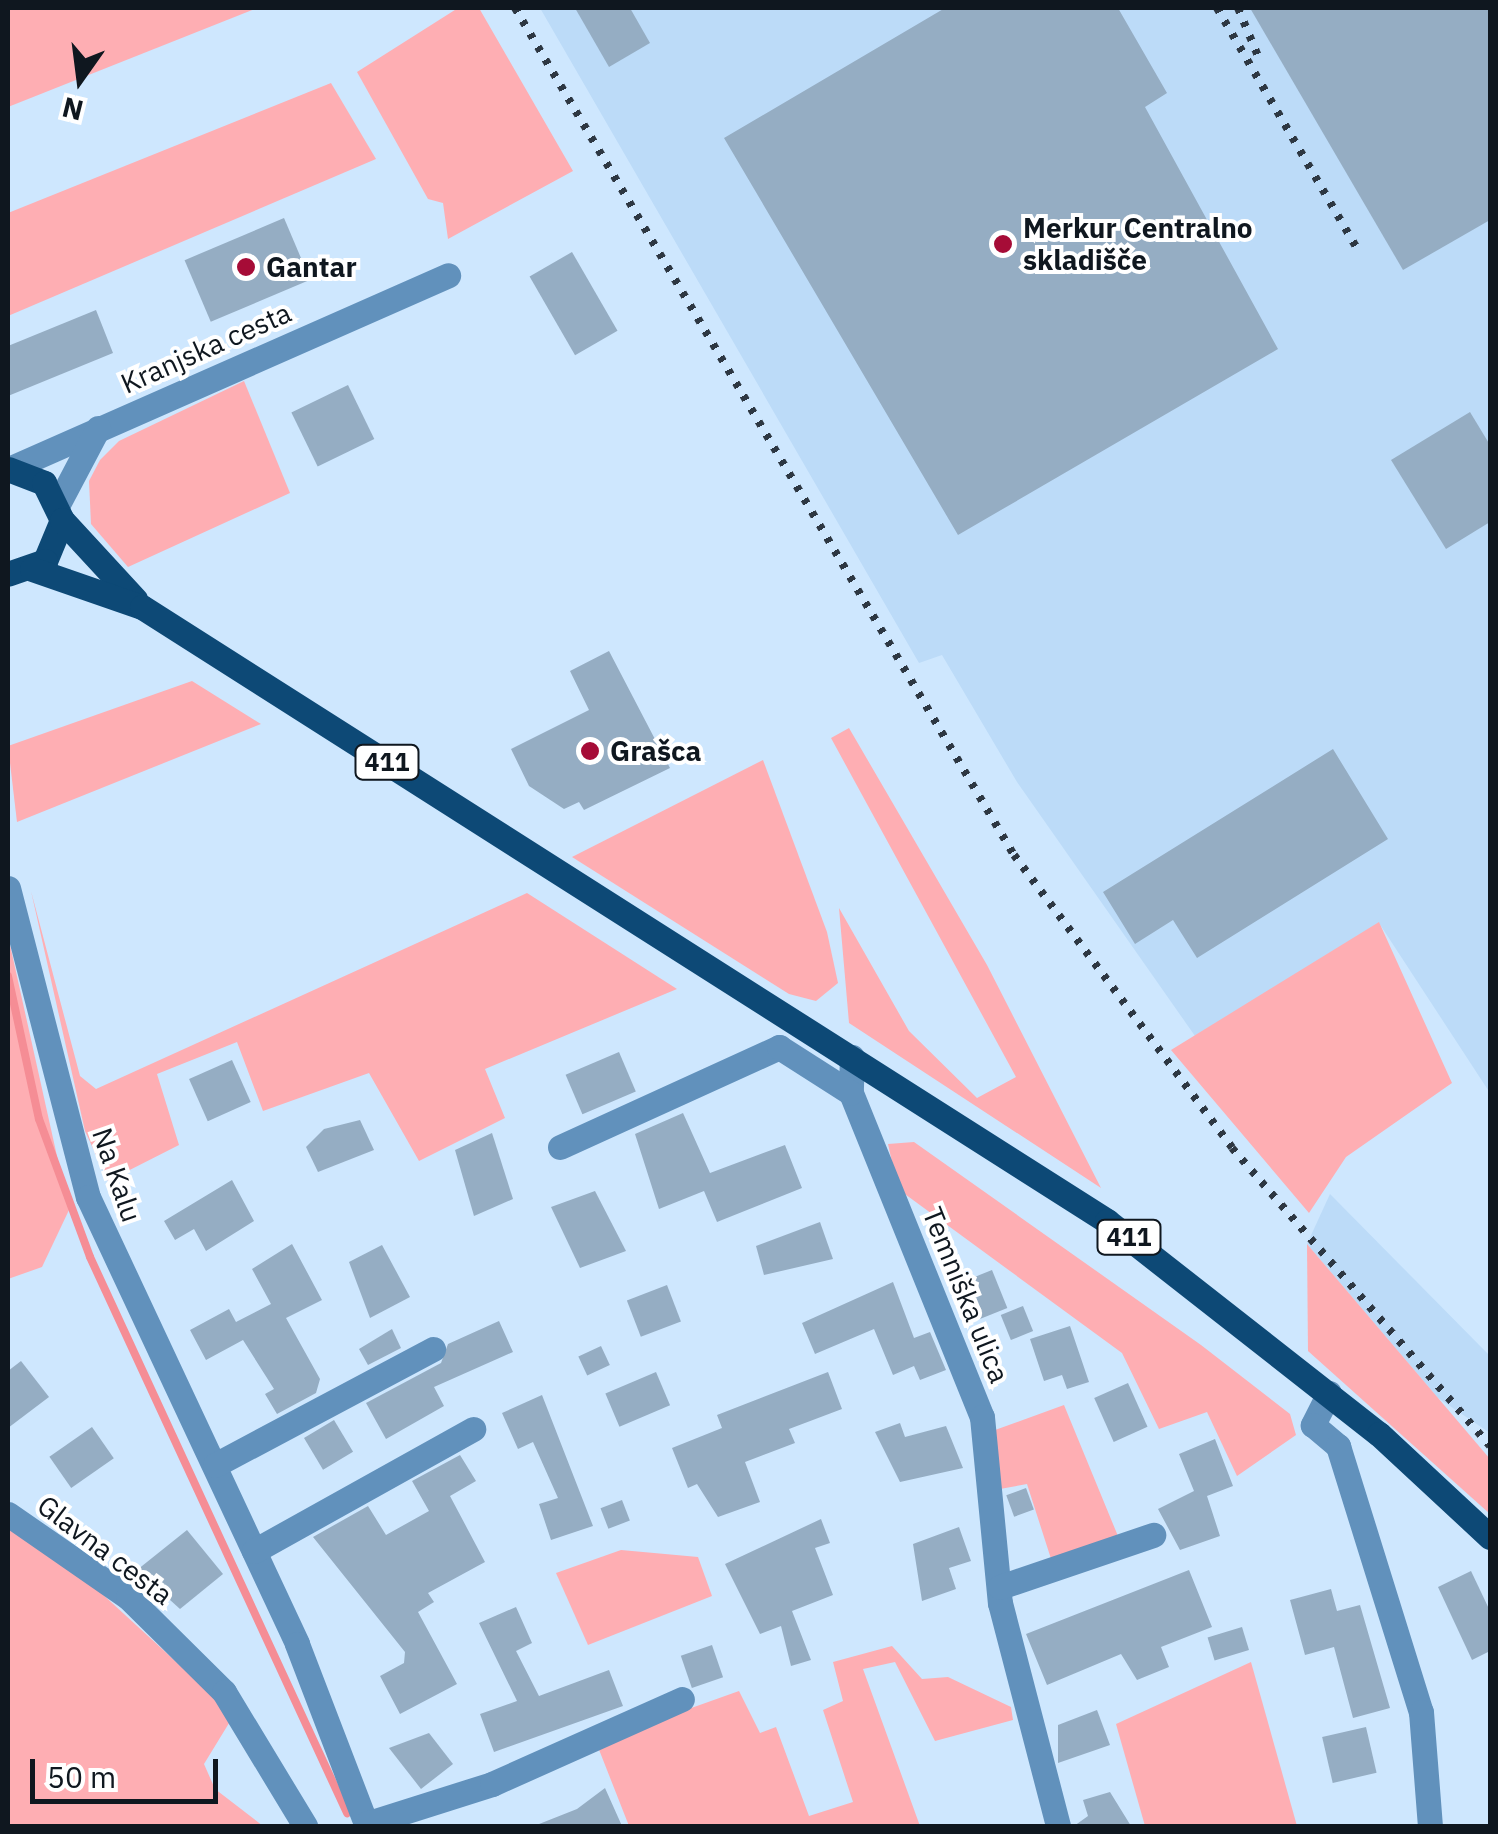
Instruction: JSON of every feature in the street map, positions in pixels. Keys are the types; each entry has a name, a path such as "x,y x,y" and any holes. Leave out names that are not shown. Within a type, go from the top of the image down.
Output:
{"main road":[{"name":"411","path":"8,469 44,483 60,512 142,607"},
{"name":"411","path":"20,572 54,549 60,512"},
{"name":"411","path":"20,572 142,607 1107,1221 1329,1393 1490,1537"}],"street":[{"name":"Kranjska cesta","path":"8,469 448,275"},
{"path":"60,512 98,428"},
{"name":"Na Kalu","path":"8,888 88,1198 254,1551 367,1825 492,1784 682,1698"},
{"path":"560,1147 780,1048 851,1094"},
{"path":"851,1094 852,1056"},
{"name":"Temniška ulica","path":"851,1094 982,1416 1000,1587 1058,1826"},
{"path":"215,1465 433,1349"},
{"path":"1329,1393 1313,1425 1338,1446 1421,1712 1430,1826"},
{"path":"254,1551 473,1429"},
{"name":"Glavna cesta","path":"8,1514 128,1597 224,1692 305,1826"},
{"path":"1000,1587 1153,1535"}],"shaded area":[{"path":"8,8 257,8 8,107"},
{"path":"458,8 479,8 573,171 448,239 443,203 428,199 357,72"},
{"path":"540,8 1490,8 1490,1093 1379,923 1195,1036 1017,782 942,655 919,663"},
{"path":"331,83 376,159 8,316 8,213"},
{"path":"244,381 290,493 128,567 91,524 89,481 100,460 119,441"},
{"path":"192,681 261,724 17,822 8,746"},
{"path":"849,728 987,965 1101,1188 849,1023 839,908 909,1031 977,1098 1016,1077 831,738"},
{"path":"763,760 827,932 838,983 816,1001 789,994 572,857"},
{"path":"31,891 80,1076 96,1089 527,893 677,989 485,1069 505,1118 419,1161 369,1073 263,1111 237,1042 157,1074 179,1145 108,1181 85,1131"},
{"path":"1379,922 1452,1083 1346,1157 1309,1213 1171,1050"},
{"path":"8,936 69,1210 42,1267 8,1279"},
{"path":"914,1142 1201,1345 1290,1414 1296,1435 1237,1476 1207,1412 1159,1429 1122,1353 898,1189 888,1144"},
{"path":"1330,1194 1490,1356 1490,1433 1438,1398 1307,1244"},
{"path":"1307,1244 1490,1459 1490,1514 1308,1351"},
{"path":"1064,1405 1120,1541 1053,1565 1027,1484 1000,1489 995,1430"},
{"path":"8,1520 38,1535 234,1715 204,1764 215,1789 263,1826 8,1826"},
{"path":"621,1550 698,1557 712,1596 588,1645 556,1573"},
{"path":"892,1646 922,1679 948,1677 1011,1707 1013,1720 935,1741 895,1662 863,1669 920,1826 629,1826 596,1742 739,1691 760,1733 776,1727 809,1816 853,1802 823,1710 843,1701 833,1662"},
{"path":"1251,1662 1297,1826 1145,1826 1116,1724"}],"building":[{"path":"575,8 630,8 650,43 609,67"},
{"name":"Merkur Centralno skladišče","path":"945,8 1118,8 1167,93 1145,107 1278,349 958,535 724,138"},
{"path":"1250,8 1490,8 1490,220 1403,270"},
{"name":"Gantar","path":"284,218 310,280 211,322 185,260"},
{"path":"572,252 618,331 575,355 530,276"},
{"path":"96,310 113,353 8,396 8,346"},
{"path":"348,385 374,439 318,467 291,413"},
{"path":"1470,412 1490,445 1490,522 1446,549 1391,460"},
{"name":"Grašca","path":"609,651 670,768 584,810 579,802 564,809 529,786 511,749 589,710 570,671"},
{"path":"1333,749 1388,839 1197,958 1173,920 1135,944 1103,892"},
{"path":"619,1052 636,1092 582,1114 566,1075"},
{"path":"232,1060 251,1102 208,1121 189,1079"},
{"path":"683,1113 710,1173 785,1145 802,1188 717,1222 704,1191 659,1209 635,1134"},
{"path":"360,1120 374,1150 318,1172 306,1147 324,1129"},
{"path":"492,1133 513,1199 474,1216 455,1150"},
{"path":"232,1180 254,1221 206,1251 194,1229 175,1240 164,1221"},
{"path":"595,1191 626,1251 580,1268 551,1207"},
{"path":"820,1222 833,1259 764,1275 756,1246"},
{"path":"292,1244 322,1300 286,1318 320,1379 316,1393 277,1414 265,1394 274,1389 243,1340 206,1360 190,1330 229,1309 236,1322 271,1304 252,1269"},
{"path":"382,1245 410,1297 370,1318 349,1262"},
{"path":"992,1270 1007,1308 969,1323 954,1285"},
{"path":"893,1282 914,1338 930,1332 946,1370 920,1380 914,1366 893,1375 874,1329 815,1354 802,1323"},
{"path":"667,1285 681,1321 641,1337 627,1300"},
{"path":"1023,1306 1033,1331 1011,1340 1001,1315"},
{"path":"499,1321 513,1352 434,1387 444,1406 386,1439 366,1403 441,1363 448,1344"},
{"path":"1070,1326 1089,1382 1067,1389 1062,1375 1044,1381 1030,1339"},
{"path":"392,1329 401,1348 368,1365 359,1349"},
{"path":"601,1346 610,1365 587,1376 578,1357"},
{"path":"21,1361 49,1397 8,1428 8,1371"},
{"path":"656,1372 670,1405 619,1427 605,1393"},
{"path":"828,1372 842,1409 789,1429 795,1443 745,1462 760,1502 718,1517 697,1484 688,1488 672,1448 722,1428 717,1415"},
{"path":"1128,1383 1148,1427 1114,1442 1094,1398"},
{"path":"542,1395 593,1526 551,1540 539,1504 558,1498 533,1442 518,1449 502,1413"},
{"path":"334,1420 353,1452 323,1470 304,1438"},
{"path":"900,1423 905,1437 946,1426 963,1468 900,1482 875,1432"},
{"path":"92,1427 114,1458 71,1488 49,1457"},
{"path":"1215,1439 1233,1486 1207,1496 1220,1536 1180,1550 1158,1509 1194,1491 1179,1454"},
{"path":"460,1455 476,1481 450,1496 485,1562 428,1593 434,1602 418,1612 457,1684 400,1714 380,1676 404,1663 405,1652 313,1537 368,1506 386,1535 429,1511 412,1481"},
{"path":"1026,1488 1034,1510 1014,1517 1006,1495"},
{"path":"622,1500 630,1521 608,1529 601,1508"},
{"path":"821,1519 830,1543 815,1548 833,1595 792,1611 811,1660 791,1666 781,1626 760,1634 725,1564"},
{"path":"959,1527 971,1561 949,1568 956,1589 922,1601 913,1544"},
{"path":"187,1530 223,1574 180,1609 137,1570"},
{"path":"1189,1570 1212,1627 1161,1647 1169,1667 1137,1680 1121,1654 1047,1685 1026,1634"},
{"path":"1471,1571 1490,1611 1490,1651 1472,1660 1438,1587"},
{"path":"1331,1589 1337,1611 1360,1605 1390,1708 1353,1718 1334,1647 1305,1655 1290,1600"},
{"path":"516,1607 532,1643 516,1651 539,1696 609,1670 623,1706 494,1752 480,1714 517,1701 479,1623"},
{"path":"1242,1627 1249,1650 1215,1660 1208,1638"},
{"path":"712,1645 723,1677 692,1688 681,1656"},
{"path":"1097,1710 1110,1745 1058,1763 1058,1725"},
{"path":"1366,1727 1377,1773 1333,1783 1322,1737"},
{"path":"429,1733 453,1764 421,1789 389,1748"},
{"path":"605,1788 622,1826 534,1826 577,1809"},
{"path":"1110,1792 1131,1826 1074,1826 1088,1816 1083,1800"}],"waterway":[{"path":"8,976 39,1119 90,1257 347,1813"}],"railway":[{"path":"515,8 1014,855 1232,1148 1490,1446"},
{"path":"1217,8 1356,247"},
{"path":"1238,8 1258,56"}],"place":[{"name":"Merkur Centralno skladišče","path":"1003,244"},
{"name":"Gantar","path":"246,267"},
{"name":"Grašca","path":"590,751"}]}
